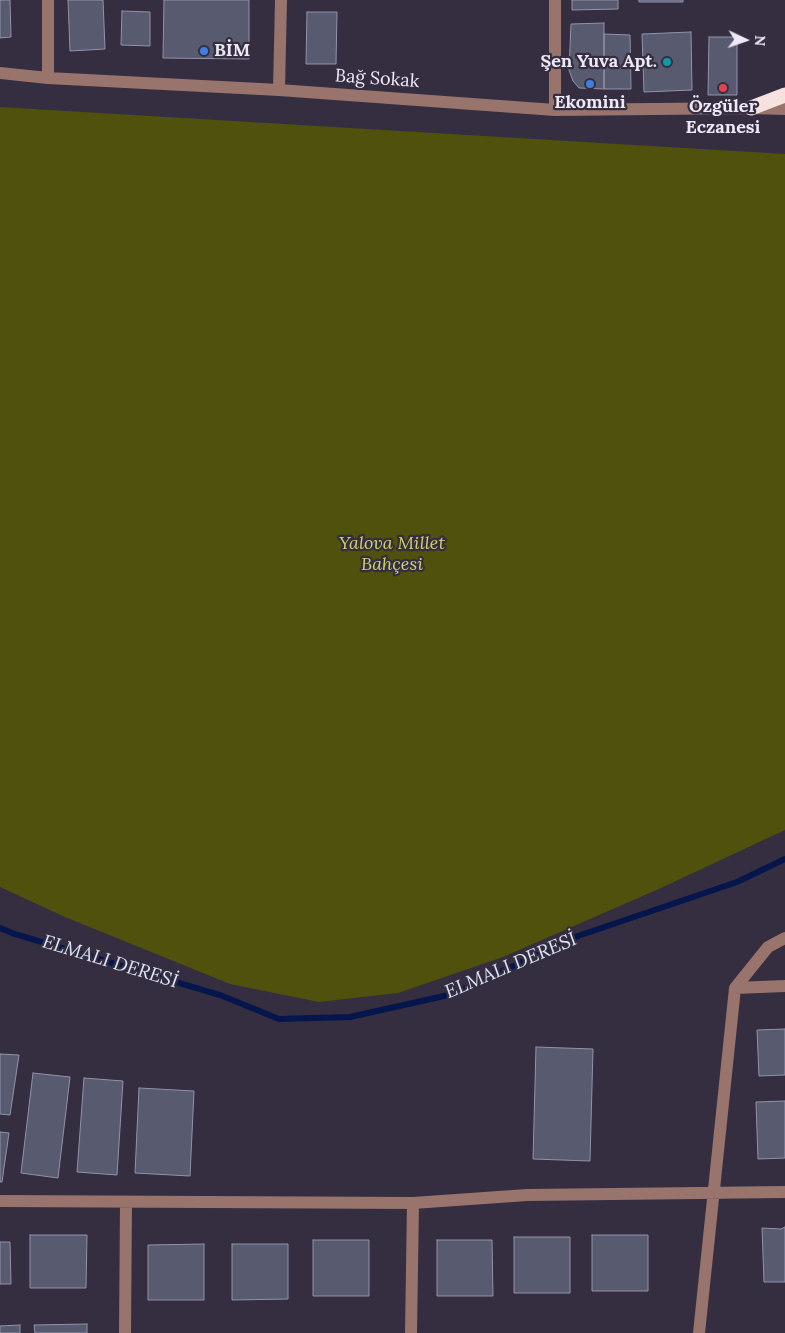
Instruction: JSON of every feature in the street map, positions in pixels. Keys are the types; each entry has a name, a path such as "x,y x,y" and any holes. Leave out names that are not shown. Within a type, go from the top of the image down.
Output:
{"highway":[{"path":"751,108 785,95"}],"street":[{"path":"48,0 48,78"},
{"path":"279,90 281,0"},
{"path":"554,110 555,0"},
{"name":"Bağ Sokak","path":"0,74 279,90 554,110 751,108"},
{"path":"751,108 785,109"},
{"path":"751,108 785,113"},
{"path":"699,1333 735,988 768,947 785,938"},
{"path":"735,988 785,986"},
{"path":"0,1201 413,1203 527,1195 785,1192"},
{"path":"125,1333 126,1202"},
{"path":"411,1333 413,1203"}],"green space":[{"name":"Yalova Millet Bahçesi","path":"0,107 785,154 785,830 661,888 503,957 398,993 319,1002 230,984 65,917 0,887"}],"building":[{"path":"0,0 10,0 11,37 0,38"},
{"path":"68,0 103,0 105,49 70,51"},
{"path":"164,0 249,0 249,59 163,58"},
{"path":"572,0 618,0 618,9 572,10"},
{"path":"639,0 683,0 683,2 639,2"},
{"path":"122,11 150,12 150,46 121,45"},
{"path":"307,12 337,12 336,64 306,64"},
{"path":"604,23 604,89 579,88 573,81 569,70 571,24"},
{"name":"Şen Yuva Apt.","path":"691,32 692,90 644,92 642,34"},
{"path":"604,34 630,35 631,89 604,89"},
{"path":"709,37 737,37 737,95 708,95"},
{"path":"785,1029 785,1075 759,1076 757,1030"},
{"path":"536,1047 593,1049 590,1161 533,1159"},
{"path":"0,1054 19,1055 10,1115 0,1114"},
{"path":"33,1073 70,1077 58,1178 21,1173"},
{"path":"84,1078 123,1081 117,1175 77,1172"},
{"path":"139,1088 194,1091 190,1176 135,1173"},
{"path":"785,1101 785,1158 758,1159 756,1102"},
{"path":"0,1132 9,1133 2,1182 0,1182"},
{"path":"785,1227 785,1282 764,1282 762,1228 781,1229"},
{"path":"30,1235 87,1235 86,1288 30,1288"},
{"path":"592,1235 648,1235 648,1291 592,1291"},
{"path":"514,1237 570,1237 570,1293 514,1293"},
{"path":"313,1240 369,1240 369,1296 313,1296"},
{"path":"437,1240 492,1240 493,1296 437,1296"},
{"path":"0,1242 10,1242 11,1284 0,1284"},
{"path":"204,1244 204,1300 148,1300 148,1245"},
{"path":"232,1244 288,1244 288,1299 232,1300"},
{"path":"87,1324 87,1333 35,1333 34,1325"},
{"path":"20,1325 20,1333 0,1333 0,1326"}],"waterway":[{"name":"ELMALI DERESİ","path":"0,928 220,995 279,1019 350,1017 453,994 578,936 737,882 785,859"}],"place":[{"name":"BİM","path":"204,51"},
{"name":"Şen Yuva Apt.","path":"667,62"},
{"name":"Ekomini","path":"590,84"},
{"name":"Özgüler Eczanesi","path":"723,88"}]}
